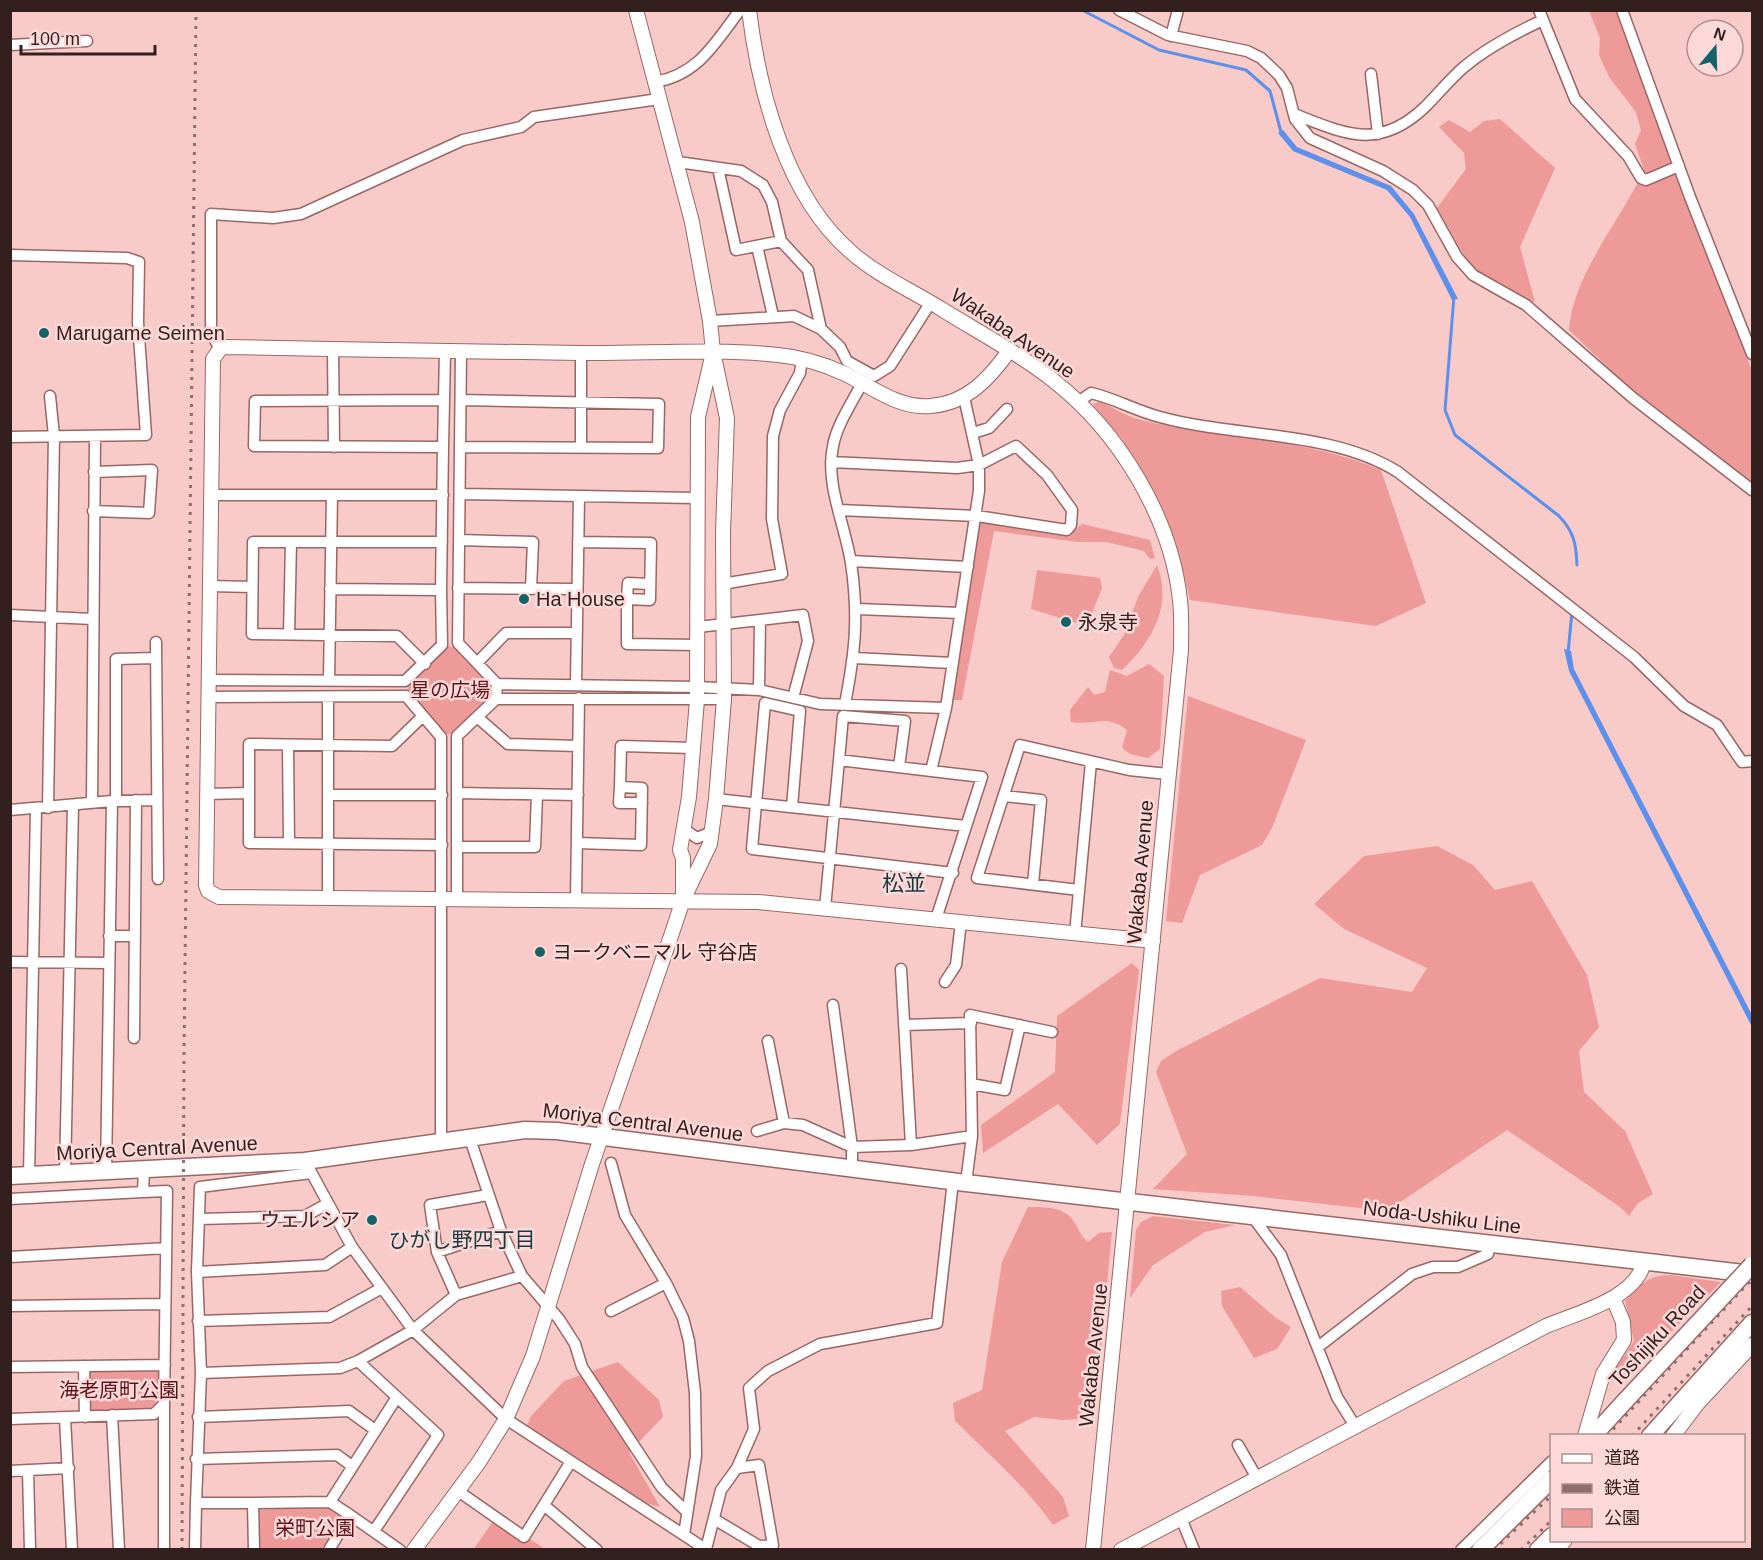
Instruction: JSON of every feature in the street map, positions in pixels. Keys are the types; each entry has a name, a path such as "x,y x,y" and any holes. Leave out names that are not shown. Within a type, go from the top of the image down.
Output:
{"main road":[{"name":"Moriya Central Avenue","path":"10,1176 144,1170 308,1167 525,1130 602,1137 1127,1202"},
{"name":"Noda-Ushiku Line","path":"1127,1202 1752,1274"},
{"name":"Toshijiku Road","path":"1587,1434 1622,1405 1752,1265"},
{"path":"1653,1433 1752,1323"},
{"path":"1480,1550 1521,1502 1549,1480"},
{"path":"1538,1550 1550,1537"}],"street":[{"path":"414,1550 458,1491 506,1419 533,1356 602,1137 683,900 704,860 716,799 724,694 723,584 727,418 678,162 636,10"},
{"path":"655,82 674,79 695,65 740,10"},
{"name":"Wakaba Avenue","path":"749,10 771,113 781,147 797,182 823,222 851,253 1055,381 1078,402 1107,434 1134,472 1157,519 1172,563 1180,600 1181,650 1093,1550"},
{"path":"1119,10 1171,36 1247,51 1261,57 1283,81 1300,128 1310,138 1383,171 1413,190 1428,205 1457,257 1473,275 1526,305 1633,398 1752,490"},
{"path":"1171,36 1178,10"},
{"path":"1622,10 1635,53 1752,354"},
{"path":"1294,114 1331,130 1378,134 1392,131 1408,122 1464,67 1541,15 1575,99 1628,156 1641,178 1646,180 1679,166"},
{"path":"10,45 87,42"},
{"path":"1371,74 1378,134"},
{"path":"220,349 211,333 211,214 273,218 301,214 464,140 521,127 534,117 659,99"},
{"path":"678,162 741,171 763,185 772,201 780,242 808,270 820,329"},
{"path":"718,168 736,250 780,242"},
{"path":"757,246 773,316"},
{"path":"10,255 127,258 139,262 138,322 146,435 10,436"},
{"path":"710,321 794,316 820,329 840,347 847,361 874,376 890,366 931,302"},
{"path":"1009,351 994,372 964,397 929,406 911,406 892,400 844,373 801,359 763,353 581,353 225,347 220,349 213,359 206,794 208,891 219,897 683,900 825,908 1153,941"},
{"path":"333,349 334,447"},
{"path":"208,680 405,681 442,645 446,351"},
{"path":"461,351 458,643 497,684 576,684 724,694 759,690 820,704 946,708"},
{"path":"683,900 683,858 680,850 693,748 697,693 696,498 699,417 713,352"},
{"path":"581,353 581,447"},
{"path":"723,584 782,574 772,519 773,436 780,410 800,373 801,359"},
{"path":"845,704 854,658 857,609 851,561 831,462 839,427 862,383"},
{"path":"1078,402 1091,393 1160,417 1338,448 1378,459 1398,472 1652,672 1684,706 1717,724 1742,762 1752,761"},
{"path":"48,808 54,435 50,396"},
{"path":"931,771 946,708 977,516 979,465 964,397"},
{"path":"443,447 254,446 255,400 444,400"},
{"path":"460,447 658,448 659,404 461,400"},
{"path":"973,433 989,428 1007,409"},
{"path":"92,803 94,436"},
{"path":"831,462 957,468 979,465 1016,446 1047,475 1072,510 1071,525 1066,530 977,516 839,510"},
{"path":"93,511 149,513 152,470 94,472"},
{"path":"460,494 696,498"},
{"path":"211,495 443,495"},
{"path":"329,680 332,495"},
{"path":"576,684 579,497"},
{"path":"459,540 533,542 531,589"},
{"path":"424,664 397,636 252,634 253,542 442,542"},
{"path":"578,542 651,543 650,600 627,600"},
{"path":"289,634 291,543"},
{"path":"851,561 968,567"},
{"path":"650,584 628,583 627,644 698,645"},
{"path":"209,586 252,587"},
{"path":"458,588 578,590"},
{"path":"330,589 441,590"},
{"path":"857,609 960,614"},
{"path":"10,615 92,619"},
{"path":"698,627 803,615 808,640 793,698"},
{"path":"759,690 760,620"},
{"path":"477,663 506,633 577,633"},
{"path":"156,642 158,879"},
{"path":"106,1172 116,659 156,658"},
{"path":"854,658 952,663"},
{"path":"441,1143 450,899 457,847 457,736 496,699 497,684"},
{"path":"496,699 697,693"},
{"path":"208,697 406,696 441,737 442,845 450,899"},
{"path":"328,697 328,897"},
{"path":"576,899 579,698"},
{"path":"792,807 800,711 765,703 752,849 953,873"},
{"path":"423,716 392,746 249,744 249,843 442,845"},
{"path":"825,908 843,716 905,721 899,767"},
{"path":"477,717 508,744 578,746"},
{"path":"288,745 289,843"},
{"path":"1079,890 977,878 1020,745 1129,770 1168,774"},
{"path":"577,843 641,845 642,788 620,787 621,746 693,748"},
{"path":"839,760 982,777 953,873 936,919"},
{"path":"1075,934 1091,762"},
{"path":"457,793 578,795"},
{"path":"206,794 249,794"},
{"path":"328,795 442,795"},
{"path":"457,847 535,847 537,795"},
{"path":"1004,796 1041,800 1033,884"},
{"path":"716,799 966,826"},
{"path":"134,1038 136,800"},
{"path":"10,810 114,801 157,800"},
{"path":"65,1174 74,806"},
{"path":"29,1176 36,809"},
{"path":"684,830 697,838 711,832"},
{"path":"945,982 956,965 961,922"},
{"path":"110,936 134,936"},
{"path":"10,962 109,963"},
{"path":"901,969 911,1145"},
{"path":"833,1005 852,1147 852,1169"},
{"path":"195,1550 196,1459 201,1373 196,1272 201,1187 308,1167 352,1247 380,1289 412,1330 506,1419 570,1463 707,1549 721,1490 736,1468 754,1429 749,1388 768,1371 820,1344 937,1323 960,1182 972,1136 970,1015 1052,1032"},
{"path":"904,1025 971,1023"},
{"path":"971,1084 1005,1090 1020,1025"},
{"path":"768,1041 784,1123"},
{"path":"757,1131 784,1123 802,1125 852,1147 911,1145 972,1136"},
{"path":"470,1139 501,1231 522,1276 548,1306 575,1344 582,1368 662,1488 686,1511"},
{"path":"611,1164 625,1215 666,1283 686,1329 695,1393 696,1456 684,1534"},
{"path":"143,1192 144,1170"},
{"path":"10,1199 167,1191 164,1550"},
{"path":"456,1295 437,1252 430,1205 488,1195"},
{"path":"200,1219 305,1216 327,1204"},
{"path":"1252,1216 1281,1255 1337,1397 1355,1426"},
{"path":"437,1252 501,1231"},
{"path":"1318,1347 1412,1274 1433,1268 1458,1267 1488,1254 1490,1244"},
{"path":"196,1272 325,1265 352,1247"},
{"path":"10,1257 166,1248"},
{"path":"1120,1550 1546,1326 1613,1298 1639,1278 1644,1261"},
{"path":"201,1373 340,1368 358,1361 412,1330 456,1295 522,1276"},
{"path":"611,1311 666,1283"},
{"path":"198,1321 329,1317 380,1289"},
{"path":"1586,1434 1603,1374 1624,1340 1623,1322 1613,1298"},
{"path":"10,1306 165,1304"},
{"path":"1675,1434 1698,1403 1752,1345"},
{"path":"358,1361 438,1435 374,1531"},
{"path":"10,1367 165,1365"},
{"path":"84,1366 85,1417"},
{"path":"1596,1394 1608,1409 1622,1405"},
{"path":"330,1502 397,1397"},
{"path":"10,1419 154,1414 164,1404"},
{"path":"198,1417 349,1412 375,1430"},
{"path":"112,1415 119,1550"},
{"path":"65,1418 72,1550"},
{"path":"1238,1444 1257,1478"},
{"path":"196,1459 337,1455 352,1466"},
{"path":"1461,1550 1521,1502 1550,1462"},
{"path":"458,1491 524,1537 570,1463"},
{"path":"714,1519 759,1546 773,1545 759,1465 736,1468"},
{"path":"10,1471 69,1468"},
{"path":"28,1470 30,1550"},
{"path":"196,1503 330,1502 400,1550"},
{"path":"253,1503 254,1550"},
{"path":"545,1506 597,1550"},
{"path":"329,1550 350,1515"},
{"path":"1181,1518 1194,1550"}],"green space":[{"path":"1589,11 1616,11 1752,371 1752,483 1623,382 1569,330 1572,309 1588,268 1644,170 1635,144 1641,130 1636,112 1609,77 1599,55 1600,38"},
{"path":"1500,119 1555,168 1520,247 1535,302 1526,300 1472,269 1437,208 1466,169 1464,153 1439,127 1449,120 1470,132 1484,121"},
{"path":"1099,401 1141,420 1323,451 1381,470 1426,603 1376,626 1190,600 1175,540 1122,439 1093,405"},
{"path":"981,519 1071,533 1082,524 1150,540 1155,558 1150,559 1144,551 1106,542 1078,542 994,531 962,700 953,700"},
{"path":"1157,565 1162,594 1157,622 1133,659 1122,670 1114,668 1109,657 1124,635 1138,597"},
{"path":"1037,570 1100,578 1102,588 1087,626 1031,609"},
{"name":"星の広場","path":"446,646 456,647 493,685 493,698 454,734 445,734 407,694 408,685"},
{"path":"1149,664 1164,676 1160,749 1148,758 1130,754 1122,748 1127,730 1113,722 1071,722 1070,710 1088,687 1094,695 1105,692 1110,670 1127,676"},
{"path":"1188,696 1306,740 1272,828 1262,845 1200,875 1182,923 1166,921"},
{"path":"1437,846 1473,865 1495,890 1532,881 1587,975 1599,1027 1579,1051 1584,1092 1625,1131 1653,1194 1638,1203 1629,1216 1620,1207 1507,1130 1387,1211 1253,1196 1153,1189 1187,1154 1156,1072 1161,1061 1178,1050 1320,978 1412,992 1427,968 1344,929 1314,904 1364,856"},
{"path":"1132,963 1139,970 1120,1124 1097,1145 1058,1104 983,1153 981,1125 1055,1072 1057,1016"},
{"path":"1028,1207 1052,1208 1063,1212 1072,1219 1088,1242 1099,1233 1112,1232 1094,1418 1063,1420 1034,1417 1005,1431 1063,1497 1069,1516 1053,1525 1019,1483 955,1421 953,1403 982,1390 1002,1262"},
{"path":"1153,1216 1235,1225 1205,1232 1153,1265 1130,1298 1136,1230 1141,1222"},
{"path":"1670,1275 1721,1282 1619,1384 1611,1375 1634,1341 1625,1301 1649,1279"},
{"path":"1240,1287 1276,1318 1291,1327 1277,1349 1254,1358 1222,1306 1221,1291"},
{"path":"618,1362 659,1400 663,1417 629,1452 660,1507 641,1502 527,1426 531,1416 564,1381"},
{"name":"海老原町公園","path":"165,1365 164,1404 154,1414 85,1417 84,1366"},
{"name":"栄町公園","path":"326,1505 346,1519 327,1549 258,1549 257,1510"},
{"path":"496,1517 545,1549 473,1550"}],"water":[{"path":"1283,130 1297,147 1391,186 1414,214 1458,299 1452,300 1410,217 1387,190 1293,151 1278,133"},
{"path":"1564,649 1571,651 1574,669 1752,1015 1752,1027 1569,671"}],"waterway":[{"path":"1082,10 1159,50 1246,70 1270,91 1281,132"},
{"path":"1454,296 1445,410 1455,435 1559,516 1573,538 1577,565"},
{"path":"1568,653 1572,612"}],"railway":[{"path":"182,1550 184,1054 196,10"},
{"path":"1609,1434 1752,1279"},
{"path":"1634,1434 1752,1306"},
{"path":"1494,1550 1550,1497"},
{"path":"1521,1550 1550,1522"}],"place":[{"name":"Marugame Seimen","path":"44,333"},
{"name":"Ha House","path":"524,599"},
{"name":"永泉寺","path":"1066,622"},
{"name":"ヨークベニマル 守谷店","path":"540,952"},
{"name":"ウェルシア","path":"372,1220"}],"district":[{"name":"松並","path":"904,883"},
{"name":"ひがし野四丁目","path":"462,1239"}]}
